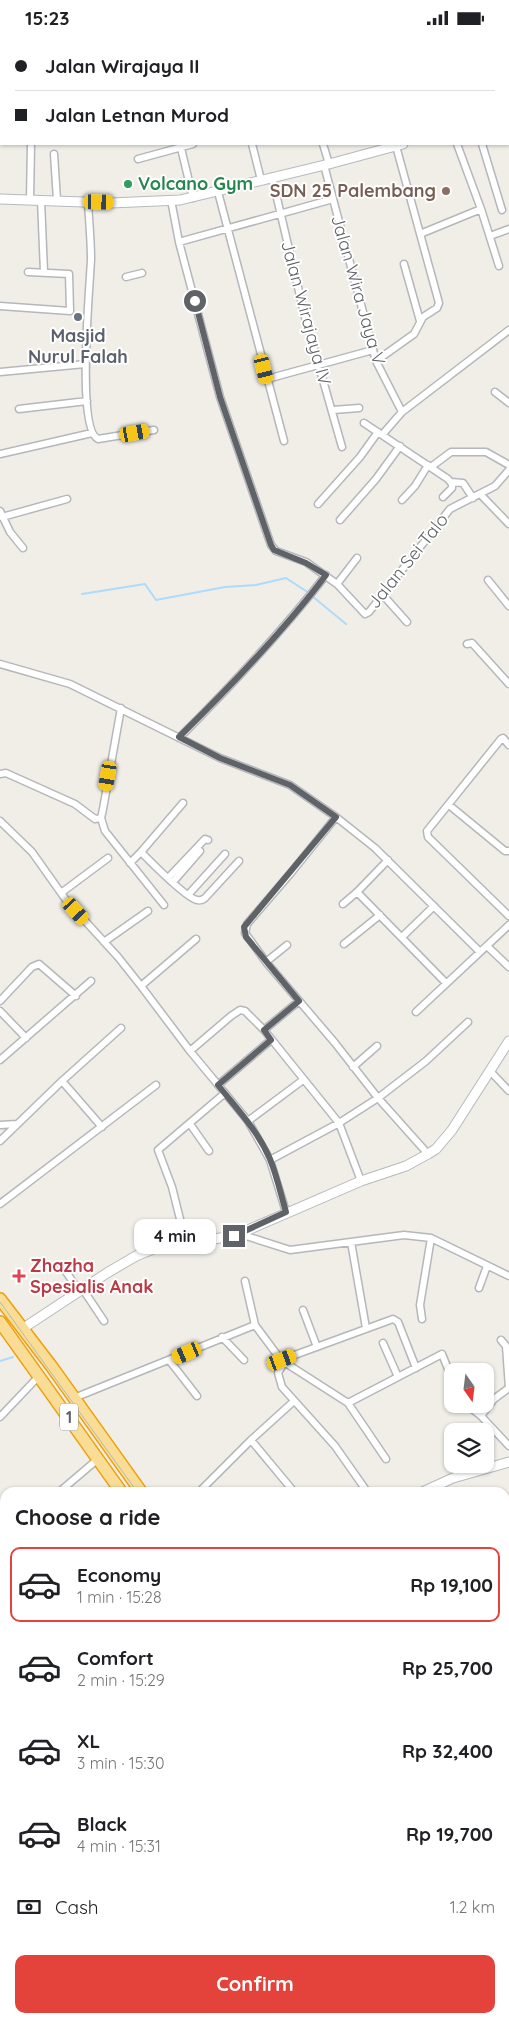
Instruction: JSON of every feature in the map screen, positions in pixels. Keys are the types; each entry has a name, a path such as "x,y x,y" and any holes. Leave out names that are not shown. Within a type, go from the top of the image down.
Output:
{"highway":[{"name":"1","path":"0,1299 138,1487"},
{"name":"1","path":"0,1322 118,1487"}],"street":[{"path":"30,200 31,145"},
{"path":"138,159 181,145 193,197"},
{"path":"252,145 260,180"},
{"name":"Jalan Wira Jaya V","path":"323,145 333,199 376,361 402,412"},
{"path":"0,199 88,202 171,200 218,191 400,145 420,234 439,303 437,308 425,315 420,321 414,334 376,361"},
{"path":"457,145 500,265"},
{"path":"482,145 502,210"},
{"path":"54,154 57,200"},
{"name":"Jalan Wirajaya IV","path":"272,177 318,364 333,410 342,447"},
{"path":"218,191 284,441"},
{"path":"179,241 333,199"},
{"path":"41,200 44,272"},
{"name":"Jalan Sei Talo","path":"171,200 179,241 220,397 274,550 306,563 326,575 364,613 369,612 450,509 481,495 495,486 509,469"},
{"path":"88,202 90,260 85,364 87,401 92,433 98,439 154,430"},
{"path":"420,234 480,209"},
{"path":"490,236 509,229"},
{"path":"404,264 420,321"},
{"path":"0,306 70,311 68,274 28,271"},
{"path":"126,277 142,273"},
{"path":"318,503 402,412 509,330"},
{"path":"267,379 373,350"},
{"path":"0,372 85,364"},
{"path":"495,393 509,403"},
{"path":"19,409 87,401"},
{"path":"333,410 360,408"},
{"path":"364,423 451,482 463,483 473,498"},
{"path":"0,454 92,433"},
{"path":"340,520 376,479 400,446"},
{"path":"402,500 415,487 429,466 451,452 486,452 509,465"},
{"path":"443,497 452,488 451,482"},
{"path":"481,495 509,524"},
{"path":"23,548 10,532 1,514 68,499"},
{"path":"337,584 356,559"},
{"path":"179,737 236,681 326,575"},
{"path":"488,580 509,606"},
{"path":"382,594 406,622"},
{"path":"469,644 509,684"},
{"path":"0,665 70,684 220,758 290,785 337,818 388,861 479,951"},
{"path":"121,708 102,818 105,831 164,905"},
{"path":"509,745 503,738 501,739 430,827 428,837 509,916"},
{"path":"0,778 0,774 6,773 72,802 95,819 102,818"},
{"path":"130,863 183,803"},
{"path":"449,805 505,851 509,851"},
{"path":"337,818 244,927 245,935 335,1043 352,1067 428,1154"},
{"path":"0,821 32,852 60,893 141,986 190,1051 248,1121 270,1160 286,1212"},
{"path":"207,839 208,841 171,880 207,839"},
{"path":"140,852 188,895 197,900 203,899 239,861"},
{"path":"188,895 225,855"},
{"path":"60,893 108,858"},
{"path":"343,904 388,861"},
{"path":"357,892 446,983"},
{"path":"402,937 434,906"},
{"path":"104,942 148,911"},
{"path":"344,945 380,915"},
{"path":"416,1011 509,925"},
{"path":"141,986 196,939"},
{"path":"266,962 287,945"},
{"path":"487,946 509,967"},
{"path":"0,1001 32,967 39,964 76,996"},
{"path":"0,1060 91,981"},
{"path":"264,1030 299,1001"},
{"path":"190,1051 231,1016 240,1010 245,1011 264,1030 339,1123 361,1181"},
{"path":"0,1011 26,1038"},
{"path":"270,1160 339,1123 378,1098 426,1061 468,1022"},
{"path":"0,1141 62,1081 122,1028"},
{"path":"218,1085 271,1040"},
{"path":"22,1329 81,1289 136,1256 158,1247 225,1238 240,1233 361,1181 406,1166 428,1154 436,1149 452,1130 509,1041"},
{"path":"352,1067 377,1046"},
{"path":"490,1071 509,1091"},
{"path":"248,1121 303,1080"},
{"path":"62,1081 102,1127"},
{"path":"0,1204 156,1085"},
{"path":"186,1243 172,1187 158,1150 225,1093"},
{"path":"0,1125 17,1124"},
{"path":"190,1124 209,1151"},
{"path":"240,1233 290,1250 404,1235 431,1238 509,1276"},
{"path":"422,1319 420,1305 431,1238"},
{"path":"351,1242 366,1328"},
{"path":"62,1266 104,1321"},
{"path":"479,1288 487,1266"},
{"path":"245,1281 255,1325 283,1362 348,1403 386,1459"},
{"path":"303,1310 317,1347"},
{"path":"364,1487 335,1446 294,1401 279,1381 278,1373 283,1362 387,1319 397,1320 416,1368"},
{"path":"74,1398 255,1325"},
{"path":"222,1337 244,1360"},
{"path":"481,1416 494,1399 509,1388 506,1346 501,1340"},
{"path":"383,1343 398,1377"},
{"path":"348,1403 442,1354 446,1363"},
{"path":"169,1360 197,1397"},
{"path":"0,1417 39,1376"},
{"path":"204,1487 251,1440 294,1401"},
{"path":"477,1413 509,1446"},
{"path":"251,1440 290,1487"},
{"path":"65,1487 98,1459"},
{"path":"433,1487 453,1478 509,1462"}],"waterway":[{"path":"82,594 145,584 156,600 225,587 256,585 286,578 309,593"},
{"path":"312,596 346,624"},
{"path":"0,1361 13,1357"}],"tram line":[{"path":"0,1302 134,1487"}],"place":[{"name":"Volcano Gym","path":"128,184"},
{"name":"SDN 25 Palembang","path":"446,191"},
{"name":"Masjid Nurul Falah","path":"78,317"},
{"name":"Zhazha Spesialis Anak","path":"19,1276"}],"route":[{"path":"195,301 220,397 271,545 274,550 306,563 326,575 236,681 179,737 220,758 290,785 336,817 244,927 246,937 299,1001 264,1030 271,1040 218,1085 248,1121 261,1142 270,1160 286,1212 234,1236"}]}
